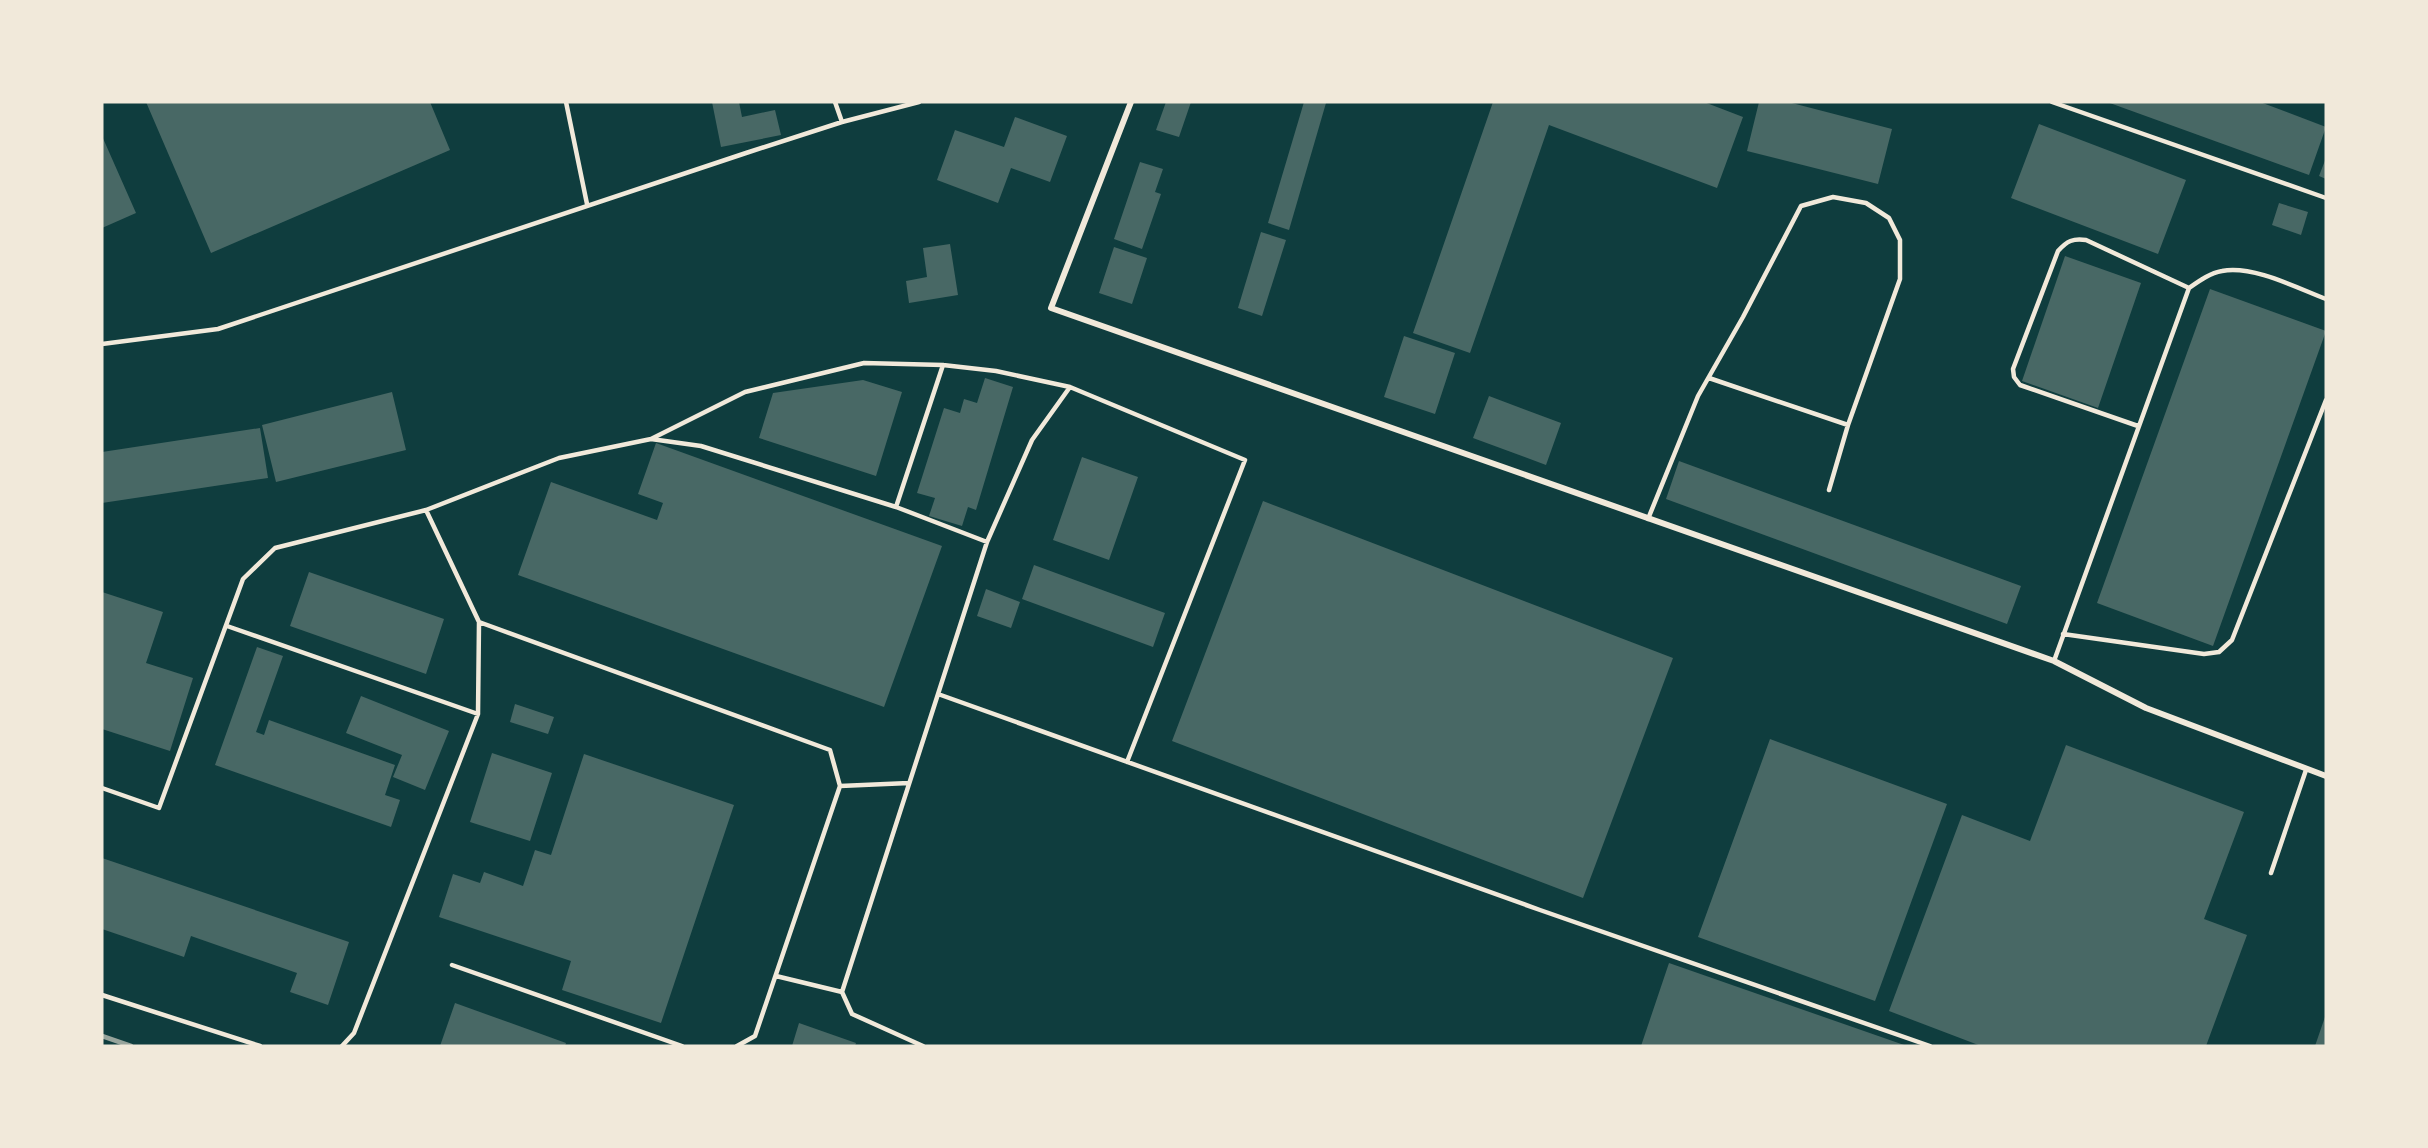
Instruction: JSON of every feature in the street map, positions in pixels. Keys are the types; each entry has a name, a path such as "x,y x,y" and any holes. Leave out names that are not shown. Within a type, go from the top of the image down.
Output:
{"street":[{"path":"1131,102 1051,308 2054,662 2146,708 2326,776"}],"lane":[{"path":"566,102 587,204"},
{"path":"835,102 842,122"},
{"path":"102,344 218,329 587,204 842,122 919,102"},
{"path":"2052,102 2326,198"},
{"path":"1648,519 1698,396 1801,206 1833,197 1866,203 1889,218 1900,240 1900,279 1848,425 1829,490"},
{"path":"2138,426 2020,385 2014,377 2013,369 2058,250 2067,242 2075,239 2086,240 2189,288"},
{"path":"2054,662 2189,288 2211,274 2224,270 2256,273 2326,299"},
{"path":"102,788 159,808 228,626 243,579 275,548 426,510 559,458 651,439 745,392 864,363 943,365 996,371 1070,387 1245,460 1127,762"},
{"path":"896,507 943,365"},
{"path":"1709,378 1848,425"},
{"path":"923,1046 852,1014 842,992 987,542 1032,440 1070,387"},
{"path":"2063,634 2204,654 2219,652 2232,640 2326,400"},
{"path":"651,439 701,446 896,507 987,542"},
{"path":"342,1046 354,1033 478,714 479,622 426,510"},
{"path":"479,622 830,750 840,786 755,1036 738,1046"},
{"path":"228,626 478,714"},
{"path":"938,694 1540,910 1930,1046"},
{"path":"2271,873 2307,770"},
{"path":"840,786 909,783"},
{"path":"452,965 682,1046"},
{"path":"776,976 842,992"},
{"path":"102,995 260,1046"}],"building":[{"path":"146,102 430,102 450,150 211,253"},
{"path":"712,102 739,102 742,117 775,110 781,135 721,147"},
{"path":"1166,102 1191,102 1179,137 1156,130"},
{"path":"1304,102 1326,103 1289,230 1268,223"},
{"path":"1493,102 1704,102 1743,117 1717,188 1549,125 1470,353 1413,333"},
{"path":"1759,102 1788,102 1892,129 1878,184 1747,151"},
{"path":"2107,102 2260,102 2326,127 2309,175"},
{"path":"1015,117 1067,136 1050,182 1011,168 998,203 937,180 955,130 1004,147"},
{"path":"2039,124 2186,180 2158,254 2011,198"},
{"path":"102,136 136,213 102,228"},
{"path":"2326,158 2326,179 2319,176"},
{"path":"1140,162 1163,169 1155,192 1161,194 1142,249 1114,239"},
{"path":"2279,203 2308,212 2301,235 2272,225"},
{"path":"1261,232 1286,240 1262,316 1238,308"},
{"path":"950,244 958,295 909,303 906,281 927,277 923,248"},
{"path":"1114,247 1147,258 1132,304 1099,293"},
{"path":"2065,256 2141,283 2098,408 2022,381"},
{"path":"2210,289 2326,331 2213,646 2097,603"},
{"path":"1404,336 1455,353 1435,414 1384,397"},
{"path":"985,378 1013,387 976,510 968,507 962,526 929,516 935,498 917,493 944,408 960,413 964,399 977,403"},
{"path":"863,380 902,392 876,476 759,438 773,393"},
{"path":"392,392 406,450 276,482 262,425"},
{"path":"1489,396 1561,423 1546,465 1473,438"},
{"path":"260,428 268,478 102,503 102,452"},
{"path":"656,443 942,546 884,707 518,575 551,482 657,520 663,503 638,494"},
{"path":"1082,457 1138,477 1109,560 1053,540"},
{"path":"1679,461 2021,586 2007,624 1666,499"},
{"path":"1263,501 1673,658 1583,898 1172,741"},
{"path":"1034,565 1165,613 1153,647 1022,599"},
{"path":"309,572 444,619 426,674 290,626"},
{"path":"986,589 1020,602 1011,628 977,616"},
{"path":"102,592 163,612 146,663 193,678 170,751 102,729"},
{"path":"257,647 283,656 256,732 264,735 269,720 395,765 385,795 400,800 391,827 215,765"},
{"path":"361,696 449,731 425,790 393,777 402,755 346,733"},
{"path":"515,704 554,717 548,734 510,722"},
{"path":"1770,739 1947,804 1875,1001 1698,937"},
{"path":"2066,745 2244,812 2204,919 2247,935 2206,1046 1981,1046 1889,1011 1962,815 2030,841"},
{"path":"492,753 552,773 530,841 470,822"},
{"path":"584,754 734,805 661,1023 562,990 571,961 439,917 453,874 480,883 484,872 523,886 535,850 551,855"},
{"path":"102,858 349,942 328,1005 290,992 297,973 191,936 184,957 102,929"},
{"path":"1669,963 1907,1046 1641,1046"},
{"path":"455,1003 566,1043 565,1046 440,1046"},
{"path":"2326,1014 2326,1046 2315,1046"},
{"path":"799,1023 856,1043 855,1046 792,1046"}],"railway":[{"path":"102,1036 131,1046"}]}
